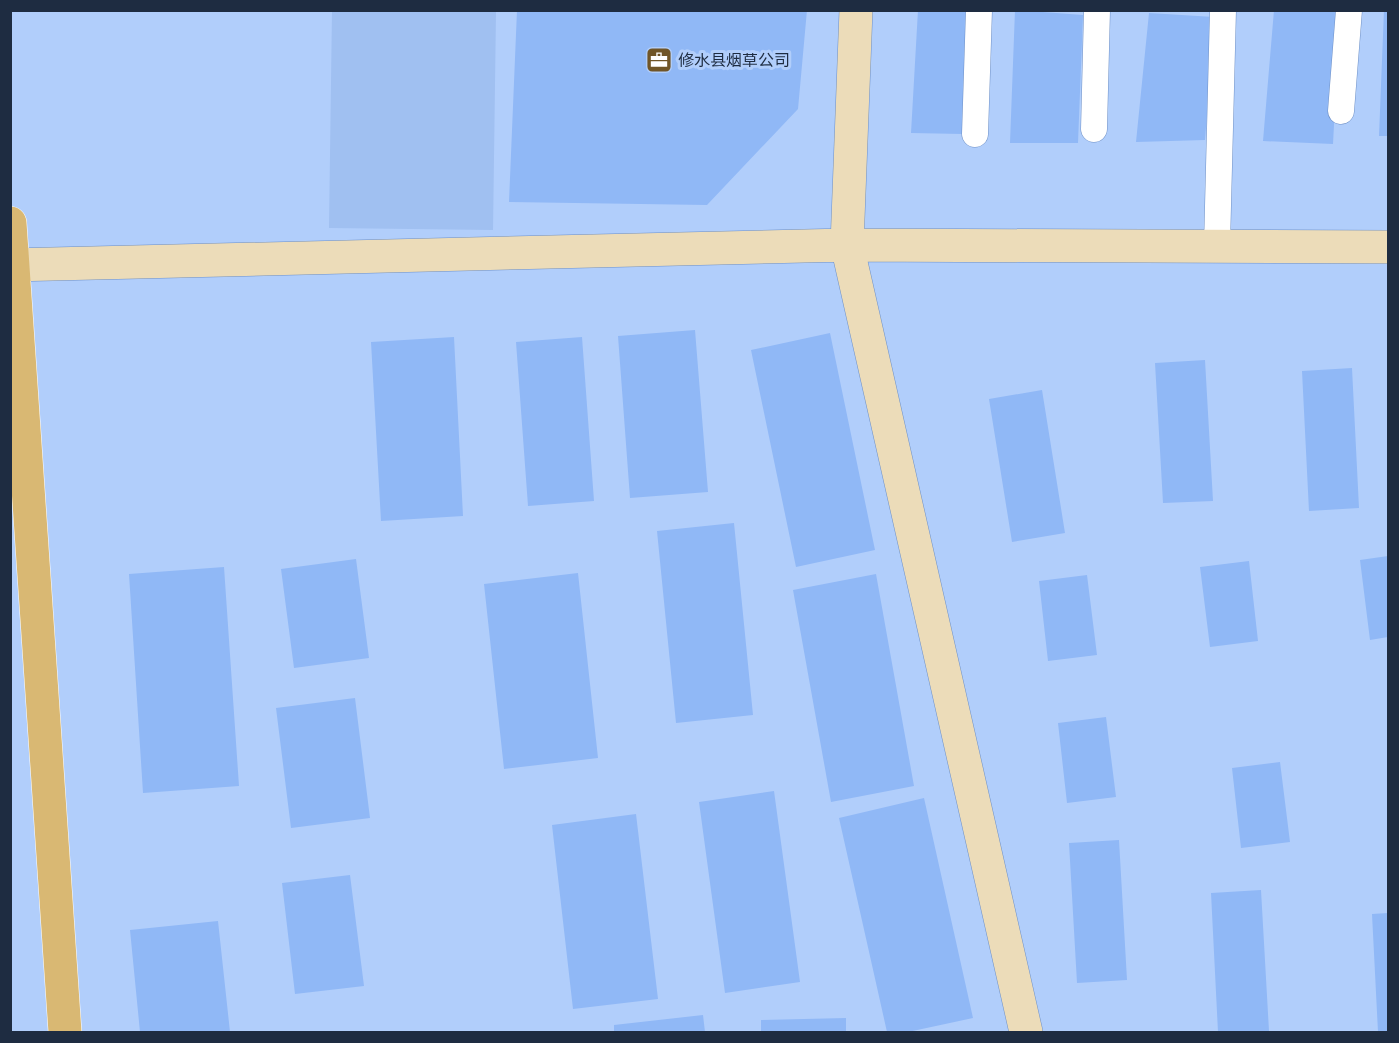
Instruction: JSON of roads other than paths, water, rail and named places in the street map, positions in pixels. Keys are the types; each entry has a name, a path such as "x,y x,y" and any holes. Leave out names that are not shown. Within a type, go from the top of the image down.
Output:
{"main road":[{"path":"10,223 65,1032"}],"street":[{"path":"856,10 847,245 1026,1032"},
{"path":"975,134 979,10"},
{"path":"1094,129 1097,10"},
{"path":"1217,245 1223,10"},
{"path":"1341,111 1349,10"},
{"path":"12,264 847,245 1389,247"}],"place":[{"name":"修水县烟草公司","path":"659,60"}]}
